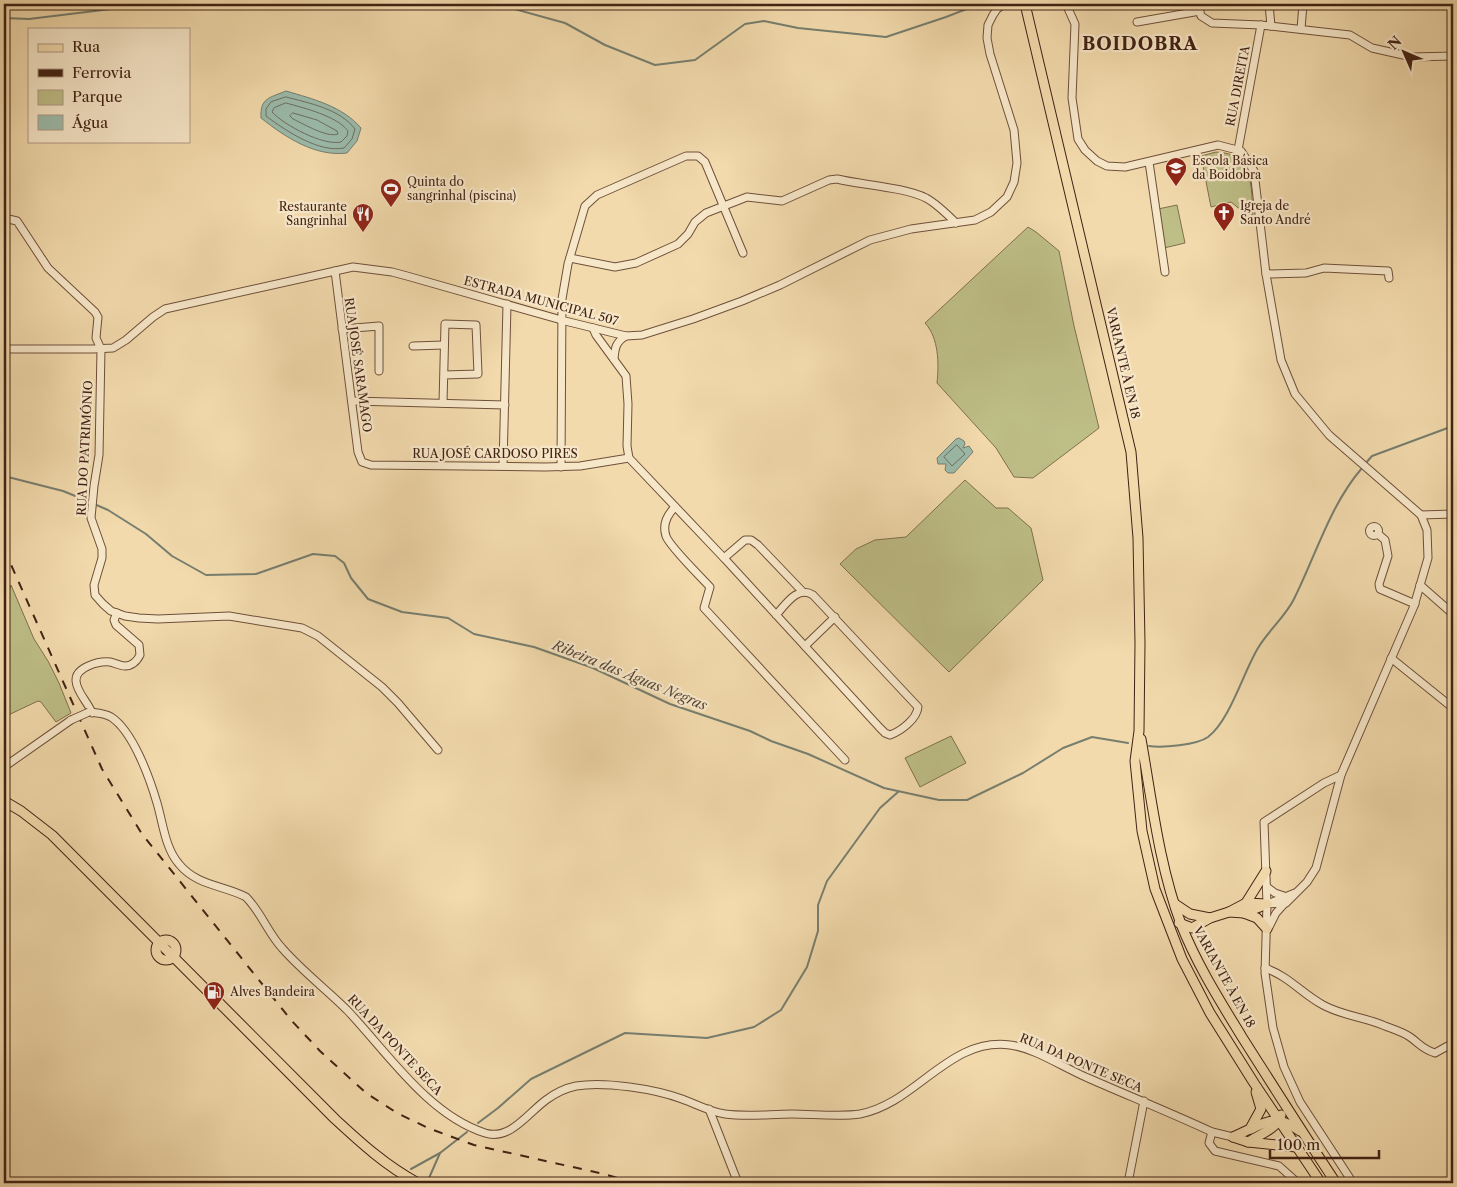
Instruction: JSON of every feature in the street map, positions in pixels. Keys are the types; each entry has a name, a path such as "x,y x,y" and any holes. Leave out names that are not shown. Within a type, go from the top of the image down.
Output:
{"main road":[{"name":"VARIANTE À EN 18","path":"1025,6 1131,452 1138,538 1140,642 1139,731 1135,761 1142,831 1155,889 1182,959 1210,1013 1254,1084 1321,1183"},
{"name":"VARIANTE À EN 18","path":"1139,731 1157,835 1170,891 1181,924 1224,1008 1336,1183"},
{"path":"4,801 21,811 52,835 160,942"},
{"path":"1165,913 1181,924 1192,928 1198,926 1210,918 1229,912 1246,903 1266,871"},
{"path":"1246,903 1268,904"},
{"path":"1175,904 1190,914 1210,918"},
{"path":"1244,913 1268,904"},
{"path":"1229,912 1244,913 1257,918 1267,929"},
{"path":"1174,936 1190,914"},
{"path":"1192,946 1198,926"},
{"path":"166,939 173,942 176,947 174,957 167,960 158,957 156,947 166,939"},
{"path":"174,957 334,1119 370,1152 396,1171 418,1183"},
{"path":"1250,1129 1261,1109 1254,1084"},
{"path":"1248,1142 1280,1120 1280,1098"},
{"path":"1233,1137 1268,1120 1280,1120 1290,1124 1304,1134"},
{"path":"1233,1137 1248,1142 1296,1147"}],"street":[{"name":"ESTRADA MUNICIPAL 507","path":"4,349 112,348 126,340 152,317 165,309 353,268 392,272 626,336 642,335 666,328 742,301 870,240 911,229 975,220 991,212 1006,197 1014,182 1017,163 1014,130 990,54 987,38 988,25 996,7 1004,4"},
{"path":"1065,4 1075,24 1072,98 1078,139 1085,150 1097,161 1107,166 1125,167 1218,145 1241,151 1254,171 1266,274 1281,360 1295,394 1329,435 1421,515 1427,530 1428,558 1414,604 1341,776 1316,868 1298,892 1285,900 1268,904"},
{"path":"1269,4 1271,26"},
{"path":"1300,29 1303,4"},
{"path":"1137,22 1198,7 1201,16 1212,23 1262,25 1350,35 1372,48 1412,57 1453,56"},
{"name":"RUA DIREITA","path":"1238,150 1262,25"},
{"path":"561,467 564,285 585,206 597,195 686,156 698,156 705,162 743,253"},
{"path":"1148,162 1165,272"},
{"path":"570,258 615,267 636,263 678,244 700,218 724,206 747,197 782,201 829,180 837,179 918,195 926,198 946,212 956,223"},
{"name":"RUA DO PATRIMÓNIO","path":"4,218 16,221 48,268 98,317 96,338 102,348 99,455 91,518 102,549 102,558 94,585 95,594 99,599 111,611 125,616 158,620 229,616 302,628 318,636 382,688 398,703 438,750"},
{"path":"1266,274 1306,273 1324,268 1388,271 1390,278"},
{"name":"RUA JOSÉ SARAMAGO","path":"335,271 358,452 362,462"},
{"path":"503,466 507,304"},
{"path":"443,403 445,324 476,325 478,374 444,374"},
{"path":"342,329 379,326 380,371"},
{"path":"593,328 626,376 628,404 627,446 629,458 724,558 884,733 890,735 899,732 917,713 918,707 835,617 813,595 807,591 802,591 758,545 751,540 744,540 724,558"},
{"path":"614,359 618,341 626,336"},
{"path":"413,346 444,345"},
{"path":"352,400 505,405"},
{"name":"RUA JOSÉ CARDOSO PIRES","path":"362,462 371,465 561,467 580,466 629,458"},
{"path":"675,507 665,521 666,536 710,587 704,608 845,760"},
{"path":"1421,515 1453,514"},
{"path":"1378,534 1385,540 1388,556 1379,584 1380,589 1414,604"},
{"path":"1420,585 1453,614"},
{"path":"776,615 802,591"},
{"path":"4,767 71,720 90,712 90,706 76,683 76,676 81,671 101,662 112,662 126,666 132,664 140,655 139,645 116,624 114,620 116,613"},
{"path":"805,646 835,617"},
{"path":"1391,658 1453,708"},
{"name":"RUA DA PONTE SECA","path":"90,712 112,718 132,743 146,770 165,833 179,864 193,877 203,883 246,897 252,902 283,950 348,1011 386,1054 442,1111 487,1134 497,1135 505,1132 515,1126 545,1100 559,1091 576,1086 596,1085 656,1090 722,1114 858,1114 898,1099 954,1057 980,1046 996,1044 1014,1045 1029,1050 1087,1078 1212,1132 1233,1137"},
{"path":"1341,776 1324,783 1264,822 1268,904 1265,968 1273,1028 1284,1067 1300,1102 1351,1180 1355,1183"},
{"path":"1267,886 1285,900"},
{"path":"1267,929 1285,900"},
{"path":"1265,968 1278,972 1289,979 1322,1005 1354,1018 1383,1025 1409,1036 1425,1050 1435,1052 1453,1043"},
{"path":"1128,1183 1144,1101"},
{"path":"708,1109 738,1183"},
{"path":"1212,1132 1209,1143 1215,1151 1279,1166 1298,1183"}],"green space":[{"path":"1216,152 1238,158 1244,165 1248,173 1252,193 1253,215 1243,217 1242,211 1231,202 1211,207 1201,156"},
{"path":"1177,205 1185,243 1164,248 1158,209"},
{"path":"1028,227 1059,251 1074,326 1099,428 1033,478 1014,477 996,448 937,383 937,352 933,336 925,323"},
{"path":"965,480 996,508 1008,508 1031,528 1043,580 949,672 840,564 856,549 875,540 906,537"},
{"path":"11,585 34,639 59,683 71,713 56,722 41,702 38,701 4,717 4,599 8,595"},
{"path":"951,736 966,763 920,787 905,758"}],"water":[{"path":"286,91 327,104 345,114 361,128 357,141 347,153 323,152 312,149 280,132 261,118 264,103 270,97"},
{"path":"959,438 964,441 963,448 969,446 973,452 954,473 948,473 945,470 946,464 938,464 937,458"}],"waterway":[{"path":"4,18 29,19 152,4"},
{"path":"496,4 565,23 605,45 655,65 695,60 745,24 764,21 798,28 886,37 969,8"},
{"name":"Ribeira das Águas Negras","path":"1365,464 1372,456 1453,426"},
{"name":"Ribeira das Águas Negras","path":"1149,746 1170,746 1196,742 1208,737 1216,729 1230,708 1252,658 1294,599 1332,514 1351,482 1362,468"},
{"name":"Ribeira das Águas Negras","path":"4,476 63,491 90,502"},
{"name":"Ribeira das Águas Negras","path":"94,504 108,510 146,534 172,556 206,575 256,574 313,554 335,556 344,563 351,578 368,599 402,612 448,618 474,634 534,647 593,668 670,704 750,731 771,741 808,754 884,788 939,800 967,800 1023,773 1063,748 1092,737 1128,743"},
{"path":"478,1123 531,1079 625,1033 707,1038 754,1027 781,1010 807,967 818,931 818,905 827,881 880,808 898,792"},
{"path":"411,1169 440,1153 467,1132"},
{"path":"429,1178 440,1153"},
{"path":"368,1183 392,1180 399,1176"}],"railway":[{"path":"4,549 102,769 142,834 291,1020 320,1051 366,1093 397,1113 428,1128 474,1145 604,1174 635,1183"}],"place":[{"name":"Escola Básica da Boidobra","path":"1176,187"},
{"name":"Quinta do sangrinhal (piscina)","path":"391,208"},
{"name":"Igreja de Santo André","path":"1224,232"},
{"name":"Restaurante Sangrinhal","path":"363,233"},
{"name":"Alves Bandeira","path":"214,1011"}],"district":[{"name":"BOIDOBRA","path":"1140,44"}]}
